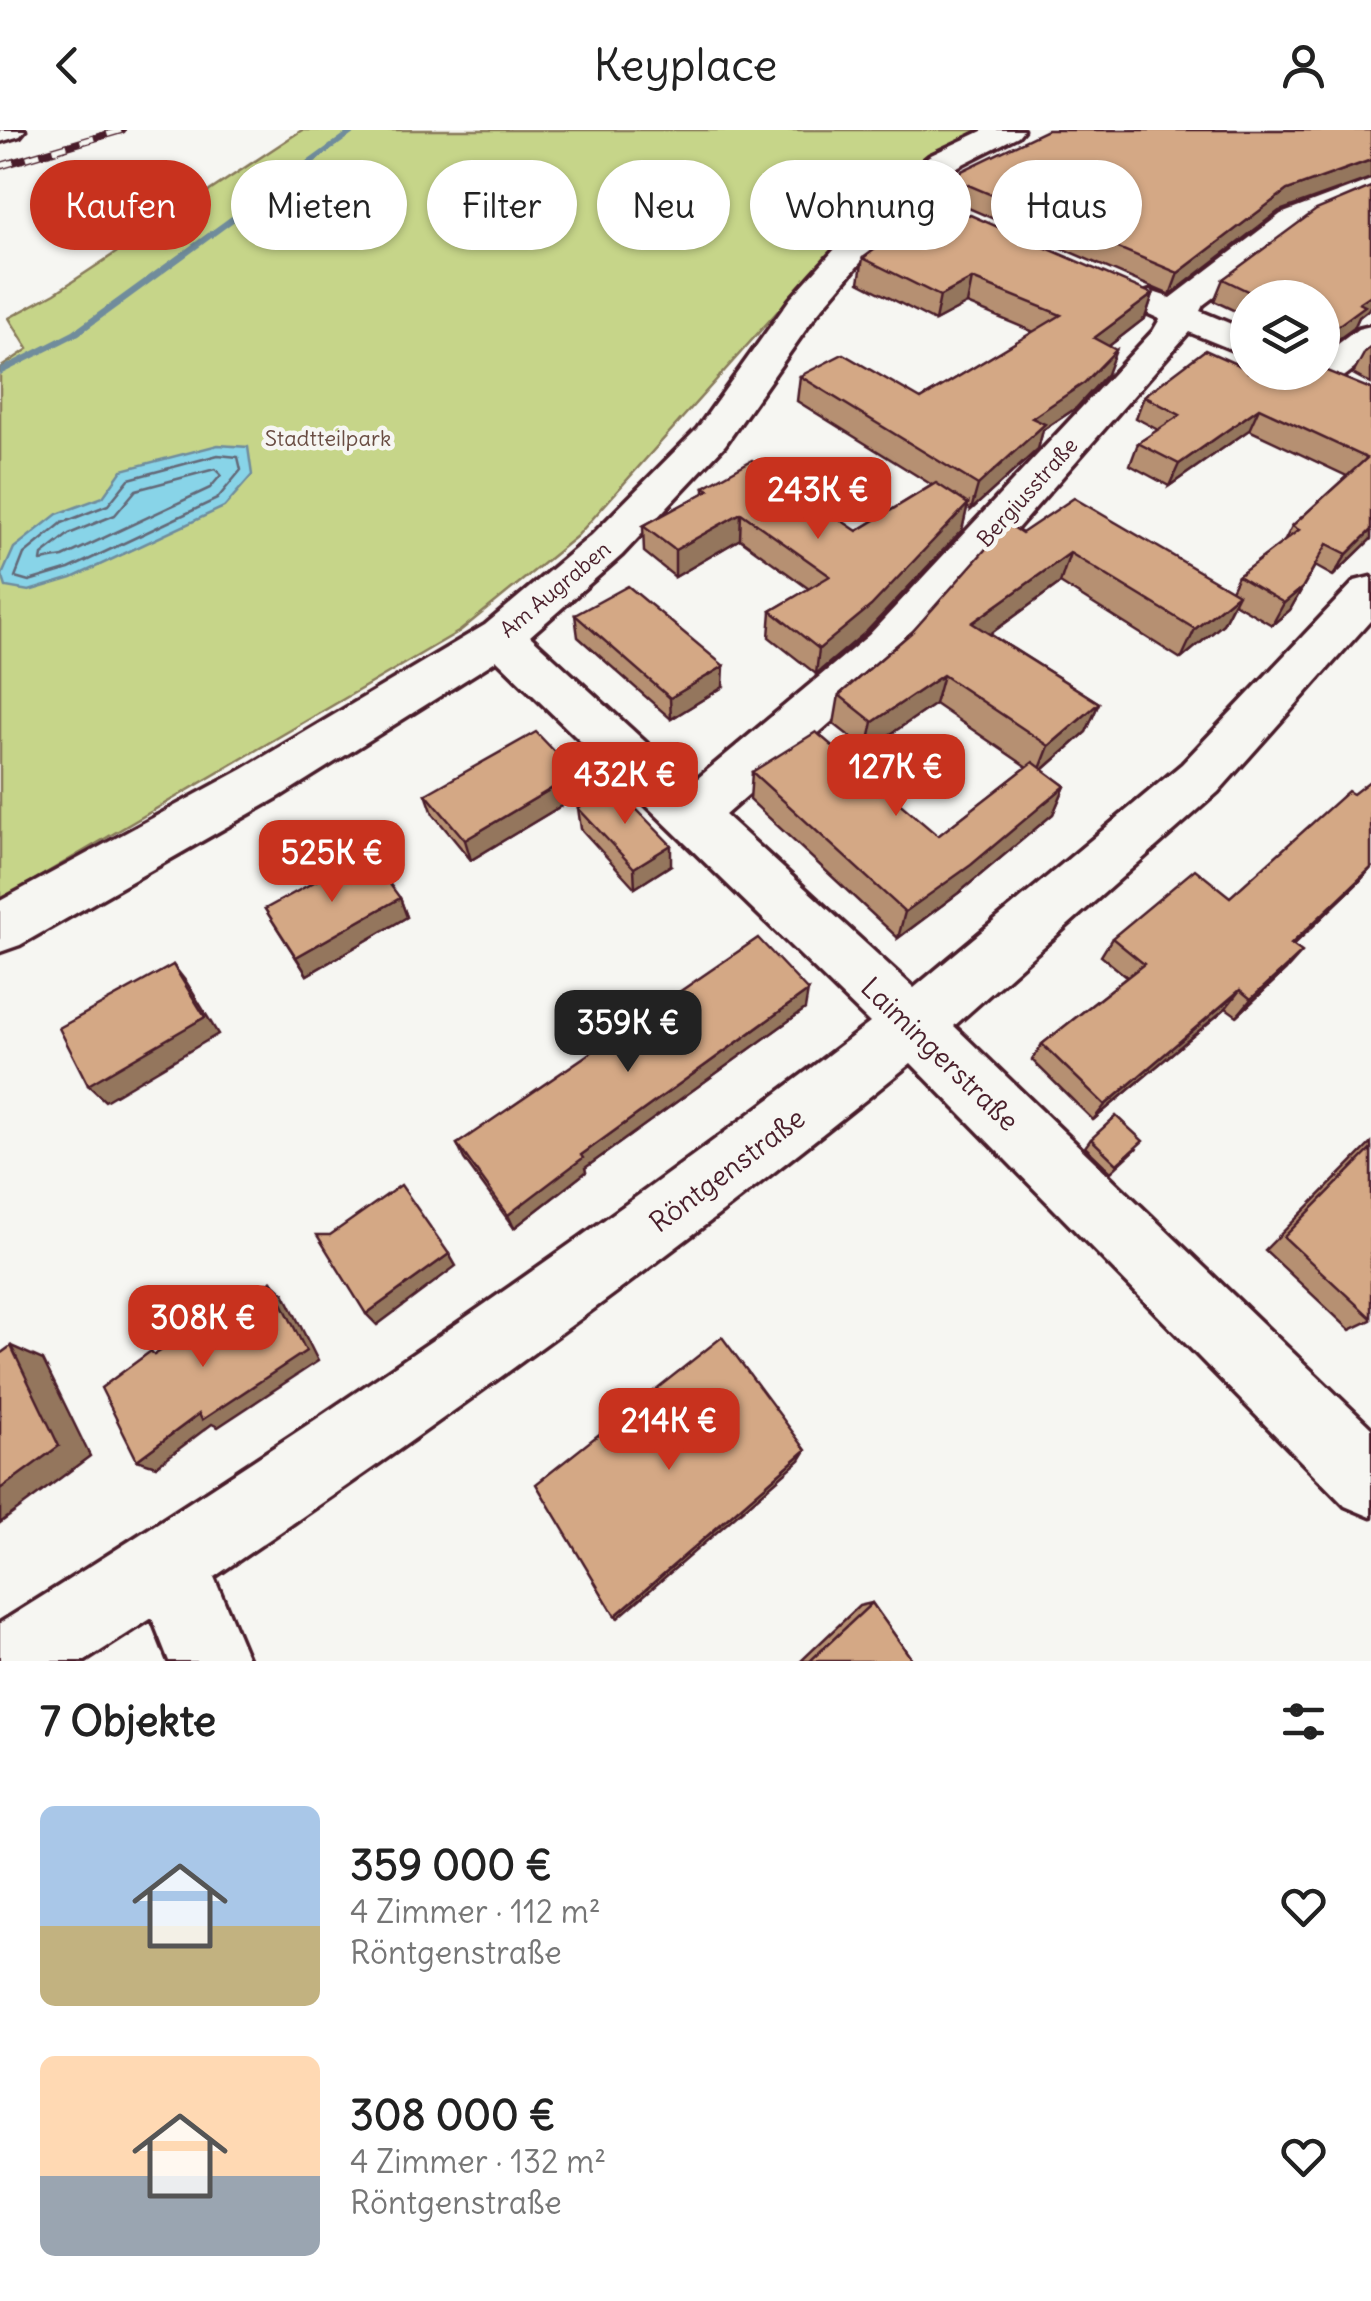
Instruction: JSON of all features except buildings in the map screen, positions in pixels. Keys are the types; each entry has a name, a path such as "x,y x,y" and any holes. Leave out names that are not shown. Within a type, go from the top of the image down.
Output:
{"street":[{"path":"0,133 10,130"},
{"name":"Am Augraben","path":"0,928 262,783 501,636 608,545 711,437 803,306 918,202 940,163 1008,130"},
{"name":"Bergiusstraße","path":"690,815 886,647 1170,336 1188,299 1293,221 1371,189"},
{"path":"1129,292 1230,337"},
{"path":"1340,358 1371,338"},
{"path":"1340,386 1354,392"},
{"name":"Röntgenstraße","path":"13,1661 169,1563 540,1311 915,1027 1204,774 1371,592"},
{"name":"Laimingerstraße","path":"501,636 915,1027 1370,1476"},
{"path":"169,1563 209,1661"}],"green space":[{"name":"Stadtteilpark","path":"302,130 992,130 928,160 750,160 750,250 832,250 577,536 460,631 0,900 0,368 28,349 9,318 120,250 211,250 211,190 231,177 231,250 407,250 407,160 257,160"}],"water":[{"path":"218,445 248,447 252,475 224,507 72,578 29,591 6,587 2,575 14,548 57,514 103,497 122,470"}],"waterway":[{"path":"0,372 76,333 355,130"}],"railway":[{"path":"0,166 122,130"}]}
